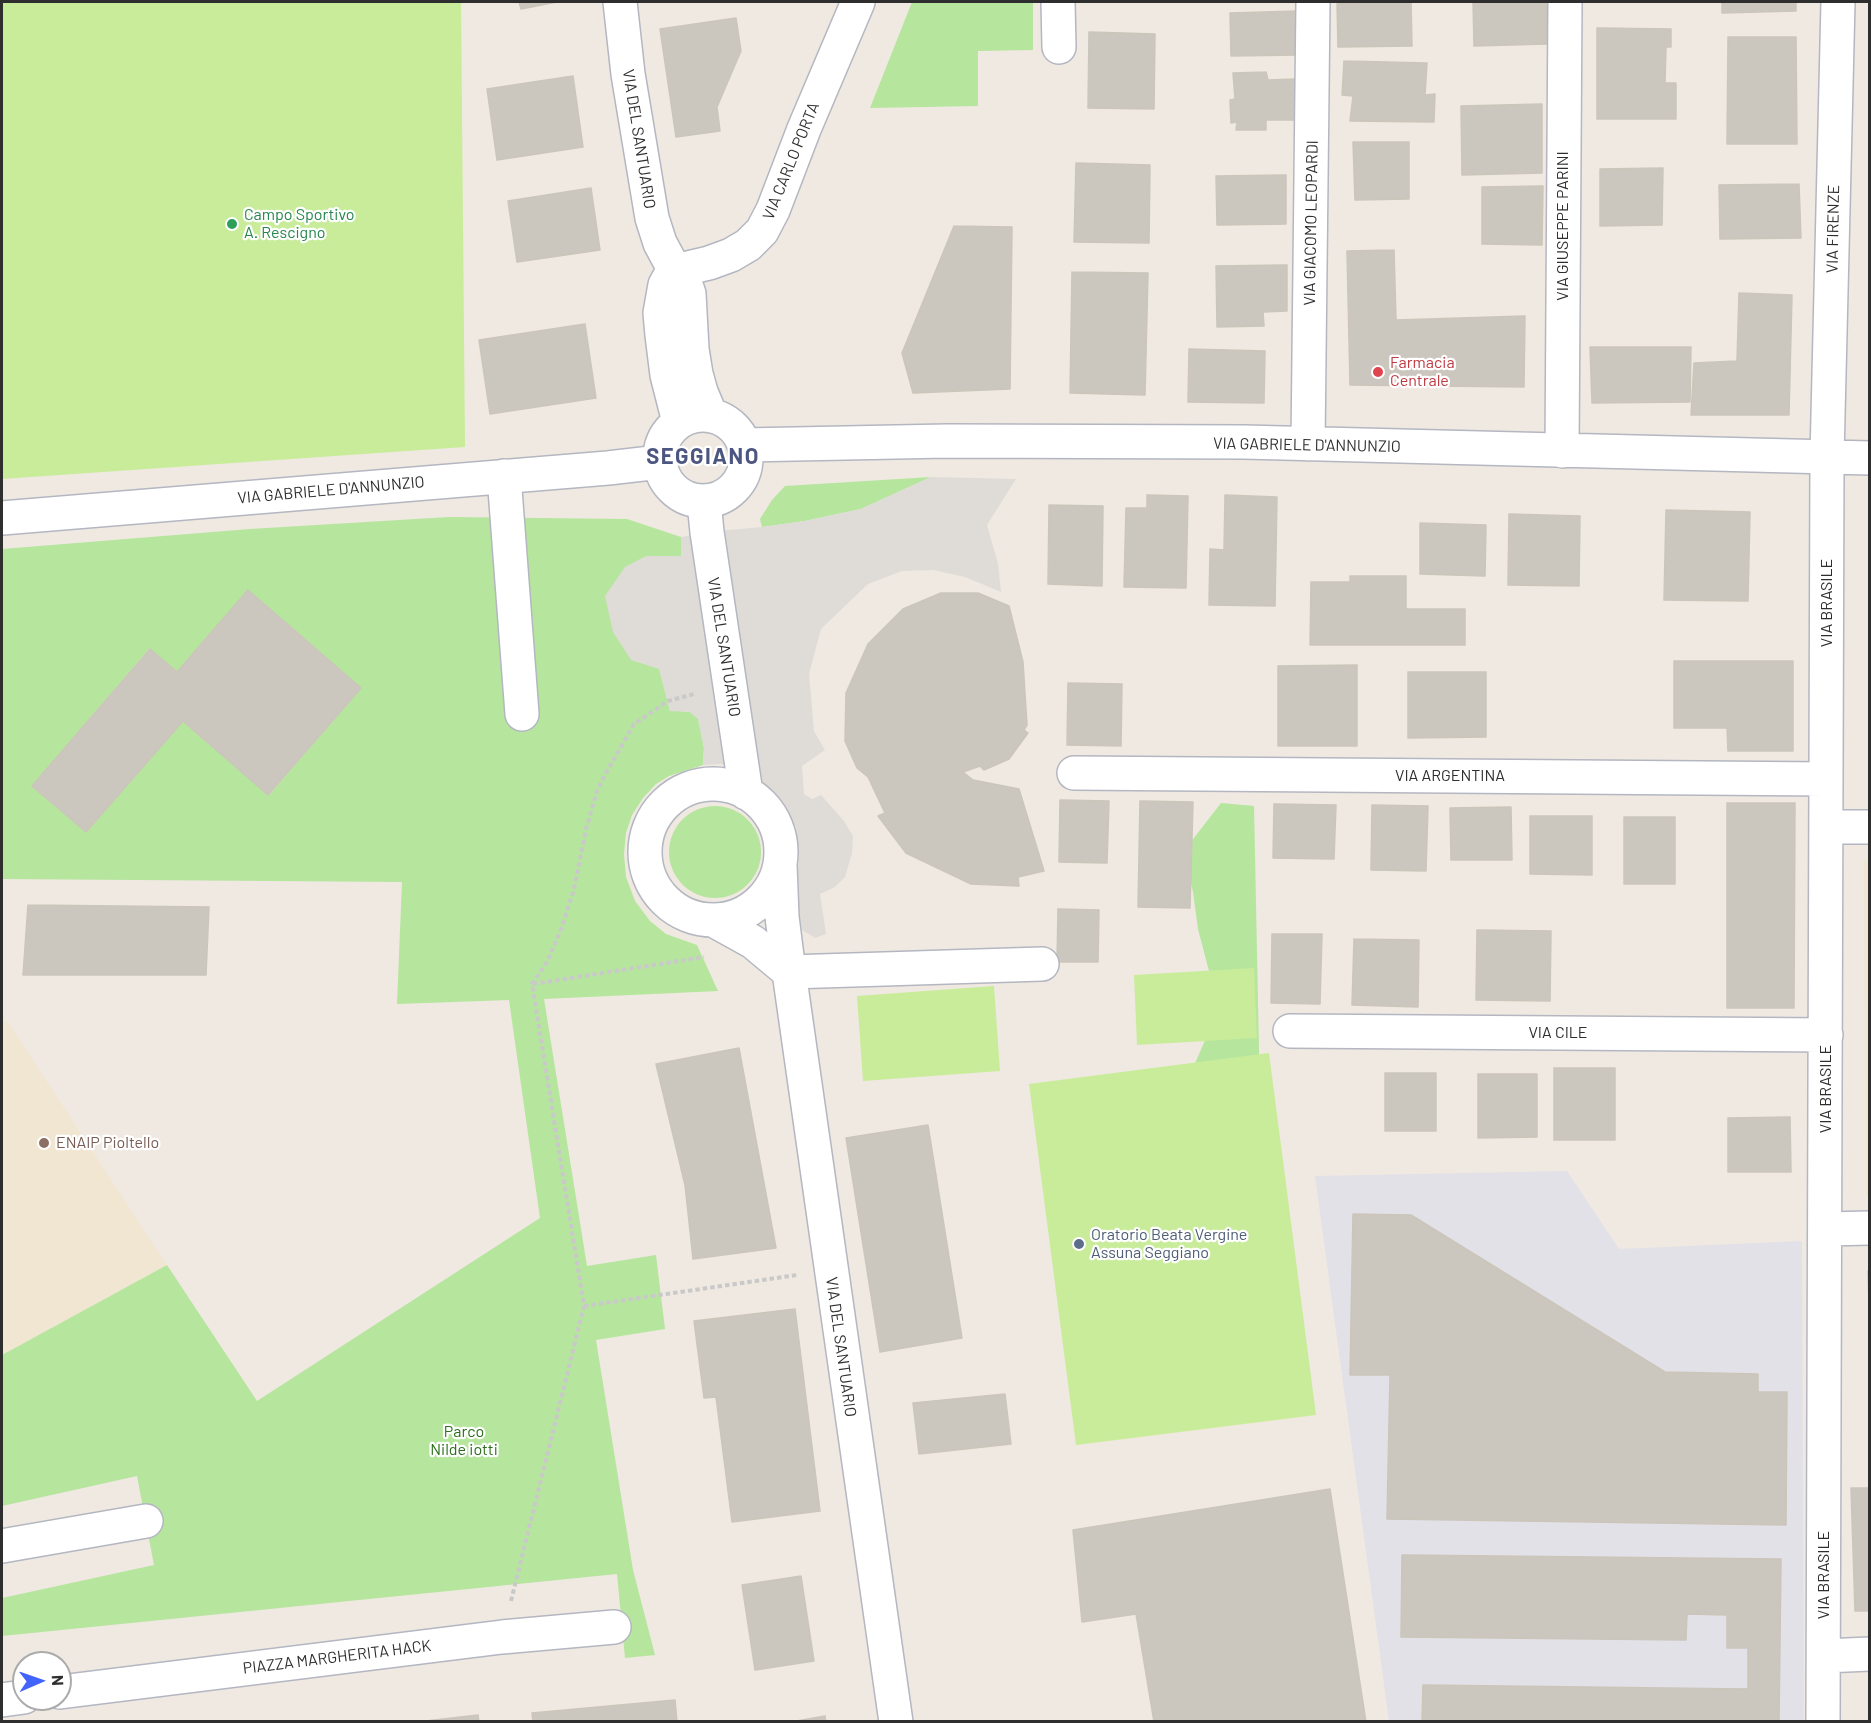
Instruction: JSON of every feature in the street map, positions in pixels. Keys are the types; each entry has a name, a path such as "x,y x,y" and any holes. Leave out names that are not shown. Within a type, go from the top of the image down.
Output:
{"street":[{"name":"VIA DEL SANTUARIO","path":"620,2 628,74 652,218 660,243 675,271 682,278 689,294 696,375 711,416"},
{"name":"VIA CARLO PORTA","path":"675,271 731,255 748,245 762,231 773,210 807,121 858,2"},
{"path":"1058,2 1059,47"},
{"name":"VIA GIACOMO LEOPARDI","path":"1308,444 1313,2"},
{"name":"VIA GIUSEPPE PARINI","path":"1562,451 1565,2"},
{"name":"VIA FIRENZE","path":"1827,457 1838,2"},
{"path":"675,271 665,285 660,313 667,375 679,422"},
{"path":"711,416 731,426 744,445 746,458 744,471 739,483 729,493 704,502 693,501 684,497 667,483 660,462 661,451 664,440 679,422 689,418 711,416"},
{"name":"VIA GABRIELE D'ANNUNZIO","path":"744,445 947,441 1308,444 1869,458"},
{"name":"VIA BRASILE","path":"1823,1722 1827,457"},
{"name":"VIA GABRIELE D'ANNUNZIO","path":"2,518 660,462"},
{"path":"504,476 522,714"},
{"name":"VIA DEL SANTUARIO","path":"704,502 706,532 746,793"},
{"name":"VIA ARGENTINA","path":"1074,773 1826,779"},
{"path":"723,784 746,793 764,807 779,835 780,865 776,880 766,897 751,910 734,918 715,921 699,920 683,915 669,906 658,894 645,865 644,848 647,832 654,818 663,805 676,794 691,787 723,784"},
{"path":"1826,827 1869,827"},
{"name":"VIA DEL SANTUARIO","path":"780,865 782,917 789,972 896,1722"},
{"path":"715,921 753,942 789,972 1042,964"},
{"name":"VIA CILE","path":"1290,1031 1826,1035"},
{"path":"1826,1229 1869,1228"},
{"path":"2,1546 146,1521"},
{"name":"PIAZZA MARGHERITA HACK","path":"72,1690 502,1636 614,1627"},
{"path":"1824,1656 1869,1654"}],"path":[{"path":"502,1636 584,1306 532,984 547,962 574,889 586,829 597,791 634,724 668,701 730,686"},
{"path":"532,984 712,956"},
{"path":"584,1306 830,1270"}],"shaded area":[{"path":"931,477 1016,479 987,525 998,564 1001,592 965,577 933,570 902,571 868,584 821,629 809,674 814,731 825,750 802,766 804,794 812,799 821,795 844,821 853,836 852,853 845,877 835,887 820,894 826,934 815,938 802,930 796,892 799,855 796,827 780,801 764,785 743,770 722,764 703,765 704,748 698,719 690,712 670,711 659,669 631,660 613,632 605,596 625,567 646,556 681,556 681,537 805,521 861,509"},
{"path":"1864,861 1870,861 1869,1196 1866,1196"},
{"name":"ENAIP Pioltello","path":"7,1021 167,1265 2,1355 2,1022"},
{"path":"1567,1171 1619,1249 1802,1241 1804,1721 1389,1721 1315,1176"}],"green space":[{"name":"Campo Sportivo A. Rescigno","path":"2,2 461,2 465,447 2,479"},
{"path":"912,2 1033,2 1033,50 978,51 978,106 870,108"},
{"path":"931,477 861,509 762,527 760,519 772,500 785,486"},
{"name":"Parco Nilde iotti","path":"449,517 627,519 681,537 681,556 646,556 659,668 670,710 690,712 698,718 704,748 703,765 669,776 656,784 643,798 632,815 626,833 624,854 626,877 635,901 650,921 666,934 697,945 718,991 544,999 587,1266 656,1255 665,1329 596,1340 633,1570 655,1655 625,1658 617,1574 2,1636 2,1598 154,1565 137,1476 2,1506 2,1355 167,1265 257,1401 540,1218 509,1000 397,1004 402,882 2,879 2,549 250,529","holes":["248,590 361,688 269,795 183,721 86,832 32,786 149,649 177,672"]},
{"path":"1221,803 1254,806 1263,1247 1187,1082 1209,1031 1209,971 1183,852"},
{"path":"715,806 733,810 747,820 757,834 761,852 757,870 747,884 733,894 715,898 697,894 683,884 673,870 669,852 673,834 683,820 697,810"},
{"path":"1254,968 1257,1038 1137,1045 1134,975"},
{"path":"994,986 1000,1071 863,1081 857,996"},
{"path":"1269,1053 1316,1415 1076,1445 1029,1084"}],"building":[{"path":"519,2 557,2 521,9"},
{"path":"1411,2 1412,46 1338,47 1337,4"},
{"path":"1473,2 1547,2 1547,44 1474,46"},
{"path":"1722,2 1796,2 1796,11 1722,13"},
{"path":"1298,11 1298,55 1231,56 1230,13"},
{"path":"736,18 741,51 717,107 720,131 676,137 660,29"},
{"path":"1597,28 1671,29 1671,47 1666,47 1665,83 1676,83 1676,119 1597,119"},
{"path":"1089,32 1155,34 1154,109 1088,108"},
{"path":"1728,37 1796,37 1797,144 1727,144"},
{"path":"1344,61 1427,63 1425,95 1435,94 1434,122 1350,121 1353,96 1342,95"},
{"path":"1266,72 1268,80 1296,79 1296,120 1266,120 1266,130 1236,130 1237,122 1231,123 1230,100 1235,99 1233,73"},
{"path":"573,76 583,147 497,160 487,89"},
{"path":"1542,104 1542,173 1462,175 1461,106"},
{"path":"1353,142 1409,142 1409,199 1355,200"},
{"path":"1076,163 1150,165 1149,243 1074,242"},
{"path":"1663,168 1662,225 1600,226 1600,169"},
{"path":"1286,175 1286,224 1217,225 1216,176"},
{"path":"1799,184 1801,238 1720,239 1719,185"},
{"path":"1543,186 1542,245 1482,244 1482,187"},
{"path":"591,188 600,250 517,262 508,201"},
{"path":"954,226 1012,227 1010,389 913,393 902,353"},
{"path":"1394,250 1396,320 1525,316 1524,387 1350,385 1347,251"},
{"path":"1287,265 1287,311 1263,312 1264,326 1217,327 1216,266"},
{"path":"1072,272 1148,273 1145,395 1070,393"},
{"path":"1739,293 1792,295 1789,415 1691,415 1694,363 1737,361"},
{"path":"585,324 596,398 490,414 479,340"},
{"path":"1590,347 1691,347 1690,402 1592,403"},
{"path":"1189,349 1265,351 1264,403 1188,402"},
{"path":"1147,495 1188,496 1186,588 1124,587 1126,508 1147,508"},
{"path":"1225,495 1277,497 1275,606 1209,605 1210,549 1224,550"},
{"path":"1049,505 1103,506 1102,586 1048,584"},
{"path":"1666,510 1750,512 1748,601 1664,600"},
{"path":"1509,514 1580,516 1579,586 1508,585"},
{"path":"1420,523 1486,525 1485,576 1420,574"},
{"path":"1350,576 1406,576 1406,609 1465,609 1465,645 1310,645 1311,582 1350,582"},
{"path":"248,590 361,688 268,795 183,721 86,832 32,786 150,649 177,672"},
{"path":"941,593 978,593 1009,606 1023,662 1027,725 1024,730 1028,733 1009,759 984,770 980,766 963,772 973,780 1019,789 1044,871 1018,877 1019,886 971,884 906,853 878,816 885,813 868,777 857,768 845,741 846,693 868,644 903,609"},
{"path":"1674,661 1793,661 1793,751 1728,751 1727,728 1674,728"},
{"path":"1357,665 1357,746 1278,746 1278,666"},
{"path":"1408,672 1486,672 1486,737 1408,738"},
{"path":"1068,683 1122,684 1121,746 1067,745"},
{"path":"1060,800 1109,801 1107,863 1059,862"},
{"path":"1140,801 1193,802 1190,908 1138,907"},
{"path":"1727,803 1795,803 1794,1008 1727,1008"},
{"path":"1274,804 1336,805 1334,859 1273,858"},
{"path":"1372,805 1428,806 1426,871 1371,870"},
{"path":"1511,807 1512,860 1451,860 1450,808"},
{"path":"1530,816 1592,816 1592,875 1530,874"},
{"path":"1624,817 1675,817 1675,884 1624,884"},
{"path":"28,905 209,907 206,975 23,975"},
{"path":"1058,909 1099,910 1098,962 1057,962"},
{"path":"1477,930 1551,931 1550,1001 1476,1000"},
{"path":"1272,934 1322,934 1320,1004 1271,1003"},
{"path":"1354,939 1419,940 1418,1007 1352,1005"},
{"path":"739,1048 776,1248 693,1259 685,1185 656,1064"},
{"path":"1554,1068 1615,1068 1615,1140 1554,1140"},
{"path":"1385,1073 1436,1073 1436,1131 1385,1131"},
{"path":"1478,1074 1537,1074 1537,1137 1478,1138"},
{"path":"1790,1117 1791,1172 1728,1172 1728,1118"},
{"path":"928,1125 962,1338 880,1352 846,1138"},
{"path":"1353,1214 1411,1215 1665,1372 1758,1374 1758,1392 1787,1392 1786,1525 1387,1519 1390,1375 1350,1375"},
{"path":"1868,1271 1870,1271 1870,1336"},
{"path":"795,1309 820,1511 732,1522 716,1397 704,1398 694,1321"},
{"path":"1005,1394 1011,1444 919,1454 913,1403"},
{"path":"1851,1488 1870,1488 1870,1611 1855,1611"},
{"path":"1330,1489 1366,1722 1154,1722 1136,1614 1082,1622 1073,1530"},
{"path":"1402,1555 1781,1559 1779,1722 1422,1722 1423,1685 1748,1689 1748,1648 1727,1648 1727,1615 1687,1614 1686,1640 1401,1637"},
{"path":"801,1576 814,1661 755,1670 742,1585"},
{"path":"675,1700 677,1722 533,1722 532,1713"},
{"path":"478,1715 479,1722 417,1722"},
{"path":"825,1716 826,1722 791,1722"}],"place":[{"name":"Campo Sportivo A. Rescigno","path":"232,224"},
{"name":"Farmacia Centrale","path":"1378,372"},
{"name":"ENAIP Pioltello","path":"44,1143"},
{"name":"Oratorio Beata Vergine Assuna Seggiano","path":"1079,1244"}],"district":[{"name":"SEGGIANO","path":"703,457"}]}
